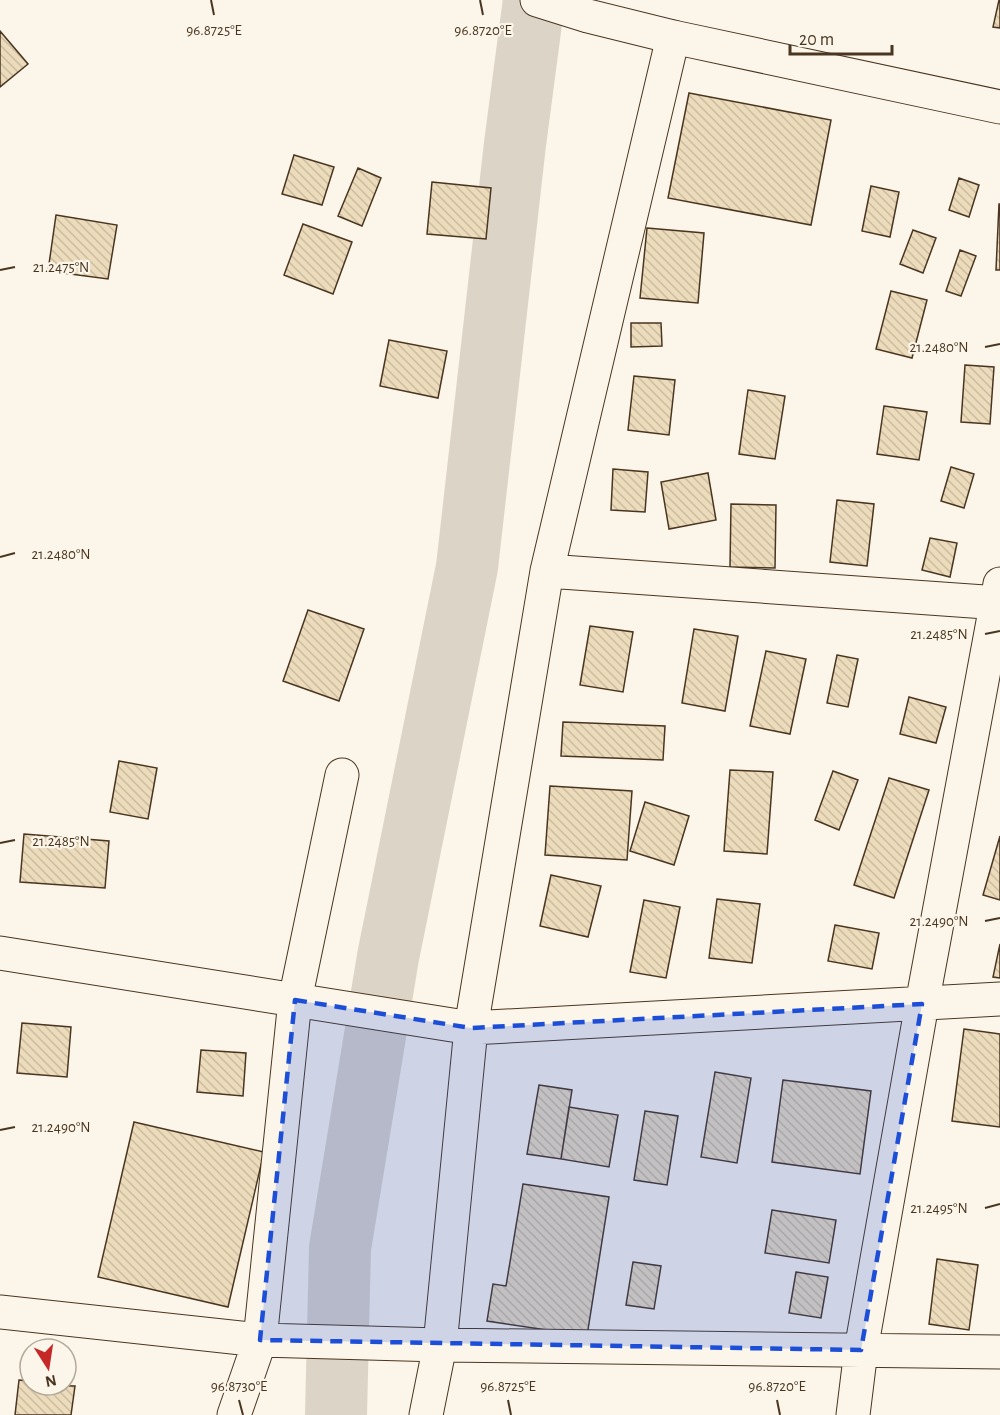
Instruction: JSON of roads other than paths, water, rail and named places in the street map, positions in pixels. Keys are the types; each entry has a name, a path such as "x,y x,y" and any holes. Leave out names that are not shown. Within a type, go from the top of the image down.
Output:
{"main road":[{"path":"537,0 588,16 674,37 1000,107"},
{"path":"426,1415 440,1345 471,1028 546,571 674,37"},
{"path":"546,571 999,597 922,1004 861,1350 853,1415"},
{"path":"234,1415 260,1340 295,1000 342,775"},
{"path":"0,953 471,1028 1000,999"},
{"path":"0,1312 260,1340 440,1345 1000,1352"}],"waterway":[{"path":"336,1415 340,1248 388,957 467,567 515,144 534,0"}]}
